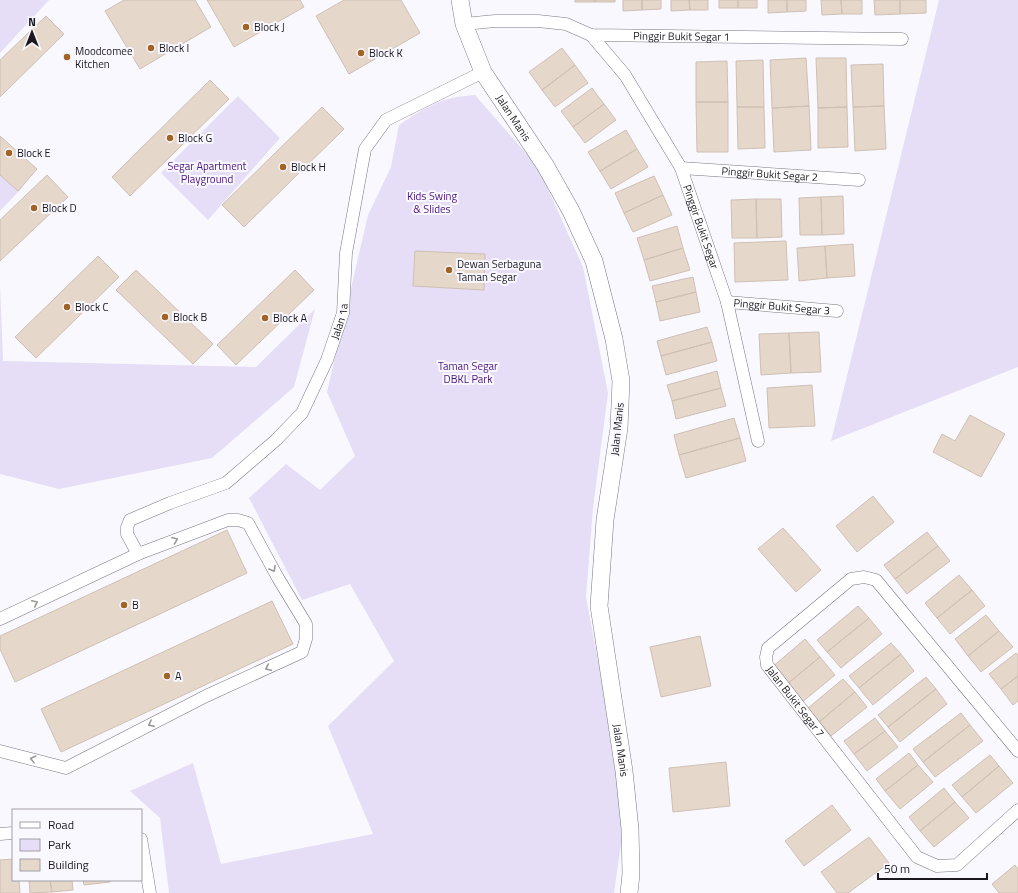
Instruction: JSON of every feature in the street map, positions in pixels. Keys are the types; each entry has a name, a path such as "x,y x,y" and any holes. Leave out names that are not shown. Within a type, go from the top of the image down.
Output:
{"street":[{"name":"Jalan Manis","path":"460,0 464,24 483,72 544,165 571,212 594,261 614,339 621,381 619,428 605,520 599,606 624,771 630,829 631,874 629,893"},
{"name":"Pinggir Bukit Segar 1","path":"464,24 538,21 566,24 591,35 902,40"},
{"name":"Pinggir Bukit Segar","path":"591,35 625,75 681,168 727,302 758,441"},
{"name":"Jalan 1a","path":"138,554 127,534 127,527 130,520 170,503 226,483 276,440 302,413 327,360 343,313 346,252 365,149 386,120 483,72"},
{"name":"Pinggir Bukit Segar 2","path":"681,168 859,180"},
{"name":"Pinggir Bukit Segar 3","path":"727,302 837,311"},
{"path":"0,619 138,554 228,520 238,520 248,523 278,578 306,624 306,639 302,652 206,696 66,768 0,751"},
{"name":"Jalan Bukit Segar 7","path":"1018,751 876,580 864,577 851,579 768,648 766,656 767,665 917,857 937,866 957,865 1018,810"},
{"path":"0,834 12,833"},
{"path":"142,846 150,893"}],"green space":[{"path":"0,0 49,0 0,53"},
{"path":"939,0 1018,0 1018,367 831,441"},
{"path":"475,95 538,167 583,267 608,393 593,508 586,597 626,809 614,893 169,893 160,818 130,791 193,763 221,864 373,834 328,726 394,661 350,584 302,600 249,498 286,464 320,490 355,456 327,392 368,215 391,167 399,125 438,102 456,97"},
{"name":"Segar Apartment Playground","path":"238,96 280,138 208,220 161,173"},
{"path":"0,164 23,187 0,211"},
{"path":"0,284 3,361 256,367 315,309 294,387 212,458 59,489 0,474"}],"building":[{"name":"Block I","path":"124,0 195,0 211,27 140,69 105,11"},
{"name":"Block J","path":"207,0 300,0 304,7 234,47"},
{"name":"Block K","path":"344,0 401,0 420,33 349,74 316,16"},
{"path":"575,0 595,0 595,2 575,2"},
{"path":"595,0 615,0 615,2 595,2"},
{"path":"623,0 642,0 642,10 623,11"},
{"path":"642,0 661,0 661,9 642,10"},
{"path":"671,0 689,0 690,10 671,11"},
{"path":"689,0 708,0 708,10 690,10"},
{"path":"719,0 738,0 738,8 719,8"},
{"path":"738,0 757,0 757,8 738,8"},
{"path":"768,0 787,0 787,12 768,13"},
{"path":"787,0 806,0 806,11 787,12"},
{"path":"821,0 841,0 842,14 822,15"},
{"path":"841,0 862,0 862,14 842,14"},
{"path":"874,0 900,0 900,14 875,15"},
{"path":"900,0 926,0 926,13 900,14"},
{"path":"46,16 64,34 0,97 0,60"},
{"path":"562,48 575,65 542,90 529,72"},
{"path":"806,58 809,106 772,108 770,60"},
{"path":"816,58 846,58 847,107 818,108"},
{"path":"763,60 764,107 737,107 736,61"},
{"path":"727,61 728,102 696,102 696,62"},
{"path":"883,64 884,106 853,107 851,65"},
{"path":"575,65 588,83 555,107 542,90"},
{"name":"Block G","path":"210,80 229,99 130,196 112,177"},
{"path":"592,88 604,104 573,127 561,111"},
{"path":"696,102 728,102 728,152 697,152"},
{"path":"604,104 616,120 585,143 573,127"},
{"path":"809,106 811,150 774,152 772,108"},
{"path":"884,106 886,149 855,151 853,107"},
{"name":"Block H","path":"322,107 344,129 244,227 222,205"},
{"path":"737,107 764,107 765,148 738,149"},
{"path":"847,107 848,147 818,148 818,108"},
{"path":"626,130 637,149 600,171 588,152"},
{"name":"Block E","path":"0,136 37,169 18,191 0,175"},
{"path":"637,149 648,167 611,189 600,171"},
{"name":"Block D","path":"47,175 68,197 0,261 0,220"},
{"path":"654,176 663,195 624,213 615,193"},
{"path":"663,195 672,215 633,232 624,213"},
{"path":"843,196 844,234 822,235 821,197"},
{"path":"821,197 822,235 800,235 799,198"},
{"path":"756,199 757,238 732,238 731,200"},
{"path":"756,199 781,199 782,237 757,238"},
{"path":"677,226 683,248 644,260 637,238"},
{"path":"786,241 788,280 735,282 734,243"},
{"path":"853,244 855,276 827,278 825,246"},
{"path":"825,246 827,278 799,281 797,248"},
{"path":"683,248 690,270 650,281 644,260"},
{"name":"Dewan Serbaguna Taman Segar","path":"415,251 485,254 484,290 413,286"},
{"name":"Block C","path":"98,256 119,277 36,358 15,337"},
{"name":"Block B","path":"136,270 213,344 193,364 116,290"},
{"name":"Block A","path":"295,270 314,290 236,365 217,345"},
{"path":"693,277 696,292 656,302 652,286"},
{"path":"696,292 700,312 660,321 656,302"},
{"path":"707,327 712,342 661,356 657,341"},
{"path":"819,332 821,372 791,373 789,333"},
{"path":"789,333 791,373 761,375 759,334"},
{"path":"712,342 717,361 666,375 661,356"},
{"path":"717,371 721,388 672,401 667,385"},
{"path":"812,385 815,426 769,428 767,388"},
{"path":"721,388 726,406 676,419 672,401"},
{"path":"970,415 1005,434 981,477 933,452 942,434 955,441"},
{"path":"734,418 740,438 679,455 674,435"},
{"path":"740,438 746,461 686,478 679,455"},
{"path":"873,496 894,522 857,552 836,526"},
{"path":"783,528 821,570 796,592 758,549"},
{"name":"B","path":"227,530 247,573 15,682 0,649 0,636"},
{"path":"927,532 938,546 895,579 884,565"},
{"path":"938,546 950,561 907,594 895,579"},
{"path":"959,575 972,590 937,618 925,603"},
{"path":"972,590 985,606 950,634 937,618"},
{"name":"A","path":"272,601 293,644 61,752 41,709"},
{"path":"858,606 869,618 827,652 817,640"},
{"path":"986,615 999,631 968,656 955,639"},
{"path":"869,618 882,634 841,668 827,652"},
{"path":"999,631 1013,647 981,672 968,656"},
{"path":"700,636 711,686 661,697 650,647"},
{"path":"805,639 820,657 786,685 771,668"},
{"path":"891,643 901,654 859,688 849,676"},
{"path":"1016,653 1018,655 1018,676 1001,689 989,674"},
{"path":"901,654 914,671 873,705 859,688"},
{"path":"820,657 835,675 801,703 786,685"},
{"path":"1018,676 1018,701 1013,705 1001,689"},
{"path":"926,677 936,689 888,727 878,715"},
{"path":"843,679 855,692 819,722 808,708"},
{"path":"936,689 947,704 900,742 888,727"},
{"path":"855,692 867,707 831,736 819,722"},
{"path":"961,713 970,725 923,762 913,749"},
{"path":"875,718 885,731 854,754 844,741"},
{"path":"970,725 983,741 935,777 923,762"},
{"path":"885,731 898,747 867,771 854,754"},
{"path":"909,753 918,765 885,791 876,779"},
{"path":"990,755 999,766 962,797 952,785"},
{"path":"726,762 730,806 673,812 669,768"},
{"path":"918,765 933,782 900,809 885,791"},
{"path":"999,766 1013,783 976,813 962,797"},
{"path":"944,788 955,802 920,831 909,817"},
{"path":"955,802 969,818 934,847 920,831"},
{"path":"832,805 851,830 804,866 785,841"},
{"path":"869,837 889,863 848,893 837,893 821,872"},
{"path":"12,859 12,881 19,881 20,893 0,893 0,860"},
{"path":"1015,865 1018,869 1018,893 999,893 992,884"},
{"path":"29,881 50,881 52,892 30,893"},
{"path":"50,881 72,881 73,890 52,892"},
{"path":"83,881 110,881 110,882 84,885"}],"place":[{"name":"Block J","path":"246,27"},
{"name":"Block I","path":"151,48"},
{"name":"Block K","path":"361,53"},
{"name":"Moodcomee Kitchen","path":"67,57"},
{"name":"Block G","path":"170,138"},
{"name":"Block E","path":"9,153"},
{"name":"Block H","path":"283,167"},
{"name":"Block D","path":"34,208"},
{"name":"Dewan Serbaguna Taman Segar","path":"449,270"},
{"name":"Block C","path":"67,307"},
{"name":"Block B","path":"165,317"},
{"name":"Block A","path":"265,318"},
{"name":"B","path":"124,605"},
{"name":"A","path":"167,676"}],"park label":[{"name":"Kids Swing & Slides","path":"432,202"},
{"name":"Taman Segar DBKL Park","path":"468,372"}]}
